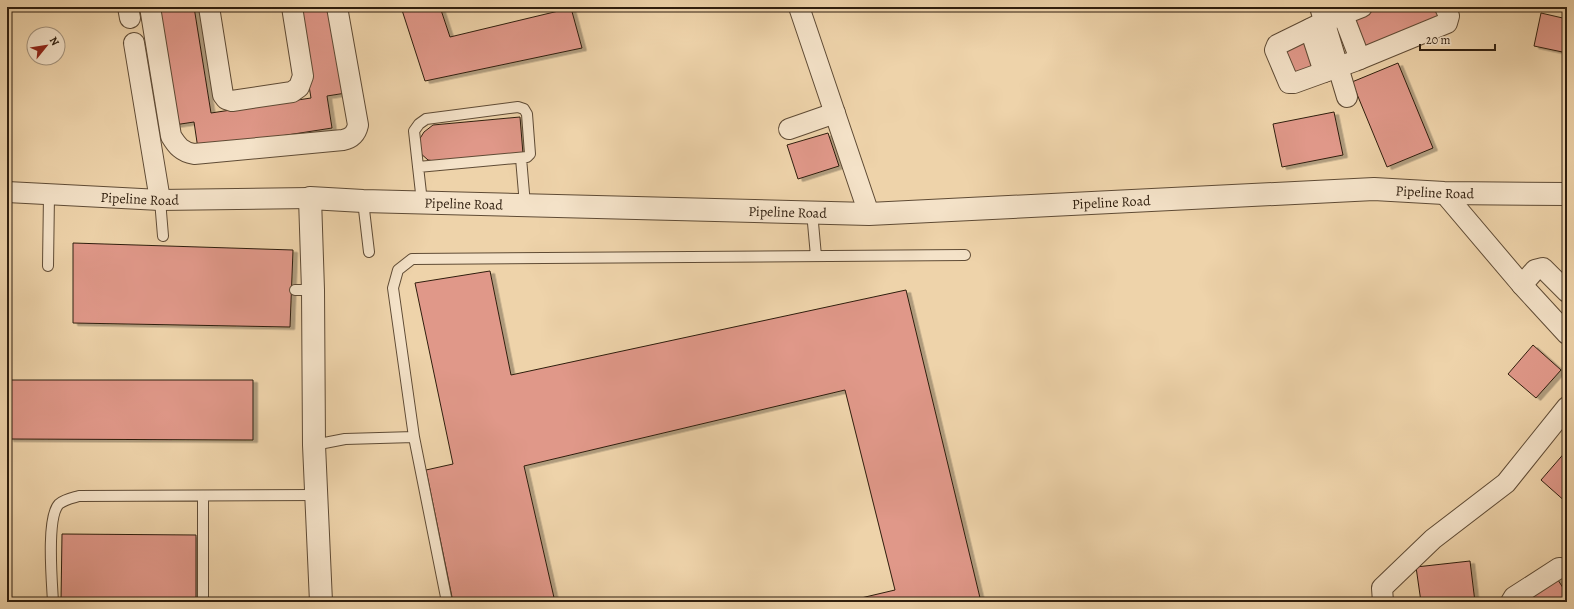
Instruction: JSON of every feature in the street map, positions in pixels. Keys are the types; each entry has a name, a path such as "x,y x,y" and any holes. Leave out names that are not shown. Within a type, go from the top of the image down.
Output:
{"street":[{"path":"150,7 171,136 185,153 194,154 343,140 350,138 357,132 358,125 337,7"},
{"path":"209,7 223,95 226,99 232,101 292,92 299,87 302,76 292,7"},
{"path":"799,7 869,214"},
{"path":"1362,7 1343,14 1318,19 1277,45 1275,50 1289,83 1294,83 1360,59 1447,23 1449,16 1445,7"},
{"path":"1343,14 1360,59"},
{"path":"1318,19 1331,69 1347,97"},
{"path":"134,43 160,200"},
{"path":"790,128 835,113"},
{"name":"Pipeline Road","path":"7,192 160,200 310,198 363,201 869,214 1374,189 1444,193 1567,194"},
{"path":"1444,193 1522,285 1565,326"},
{"path":"310,198 304,290 314,445 321,602"},
{"path":"1522,285 1536,270 1543,268 1567,292"},
{"path":"1383,602 1382,588 1433,539 1506,483 1567,407"},
{"path":"1511,602 1514,597 1559,568 1567,569"}],"lane":[{"path":"418,167 527,157 530,154 527,114 524,109 518,107 426,119 419,124 414,131 418,167 422,202"},
{"path":"521,158 525,205"},
{"path":"48,195 48,266"},
{"path":"160,200 163,236"},
{"path":"363,201 369,252"},
{"path":"812,212 816,256"},
{"path":"447,602 414,437 393,288 398,270 412,259 965,254"},
{"path":"314,445 345,440 414,437"},
{"path":"53,602 52,514 58,505 67,499 79,496 203,497 316,495"},
{"path":"203,497 203,602"}],"building":[{"path":"155,7 194,7 211,113 311,98 296,7 333,7 346,93 327,96 332,128 198,149 194,122 174,125"},
{"path":"401,7 440,7 450,37 571,8 582,48 425,81"},
{"path":"1379,7 1442,7 1447,19 1361,55 1347,21"},
{"path":"1541,13 1567,19 1567,53 1534,46"},
{"path":"1307,38 1318,65 1294,75 1283,48"},
{"path":"1398,63 1433,148 1387,167 1352,82"},
{"path":"1334,112 1343,155 1282,167 1273,124"},
{"path":"520,117 523,154 441,162 428,160 419,152 419,140 424,132 433,125"},
{"path":"828,133 839,166 798,179 787,145"},
{"path":"73,243 293,250 290,327 73,323"},
{"path":"490,271 511,375 906,290 981,602 844,602 895,590 845,390 524,466 555,602 453,602 426,470 453,464 415,283"},
{"path":"1533,345 1561,370 1536,398 1508,374"},
{"path":"9,380 253,380 253,440 9,439"},
{"path":"1567,450 1567,503 1541,480"},
{"path":"62,534 196,535 196,602 61,602"},
{"path":"1470,561 1475,602 1421,602 1416,567"},
{"path":"1556,577 1567,594 1567,602 1521,602"}]}
